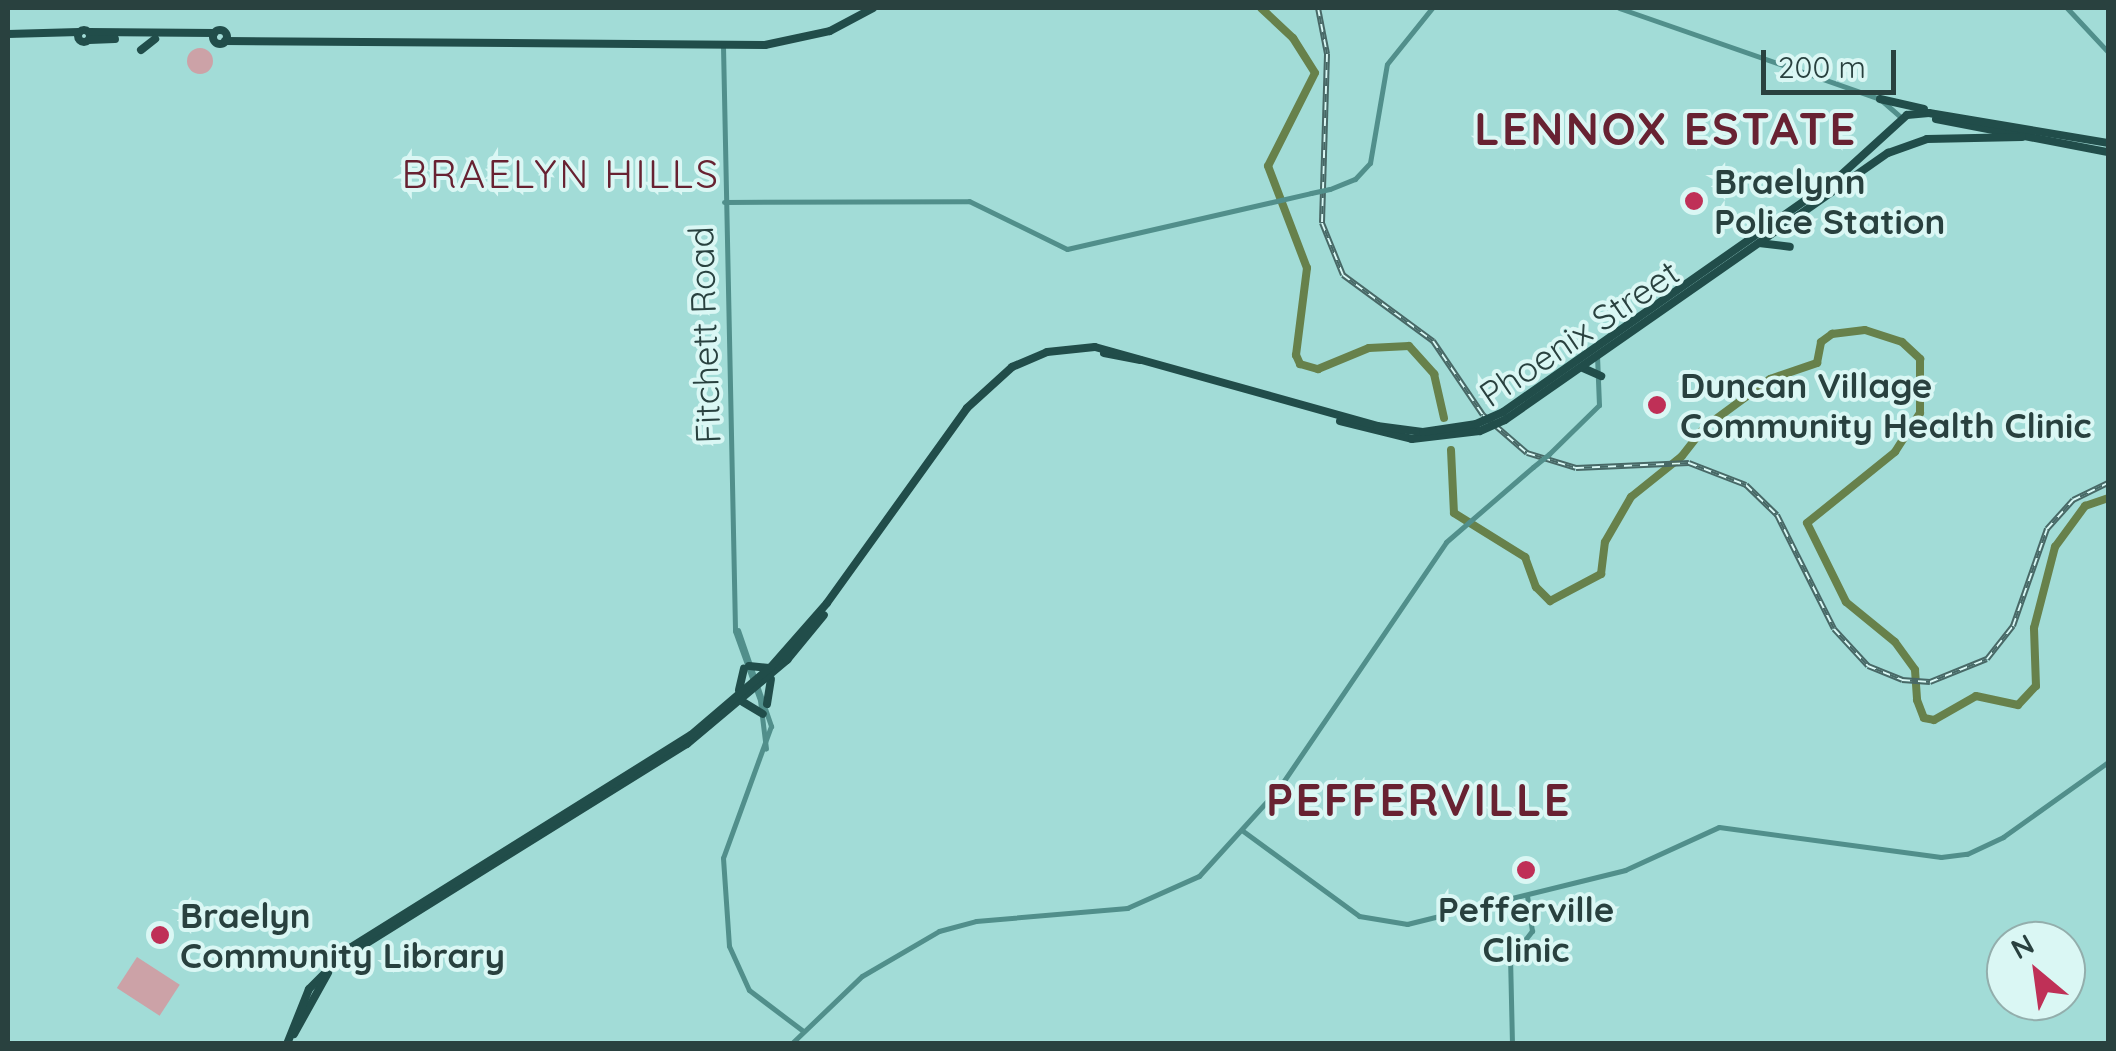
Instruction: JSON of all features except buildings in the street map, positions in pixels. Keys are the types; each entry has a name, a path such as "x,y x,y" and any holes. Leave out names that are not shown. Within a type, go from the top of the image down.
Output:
{"main road":[{"path":"8,34 723,46 812,37 874,8"},
{"path":"84,36 214,37"},
{"path":"141,50 155,39"},
{"path":"1880,99 1971,120"},
{"path":"1872,164 1903,119 1937,114 2108,143"},
{"path":"1903,119 1926,117 2108,152"},
{"name":"Phoenix Street","path":"1366,426 1432,440 1478,428 1504,416 1583,368 1596,353 1861,160 1903,119"},
{"name":"Phoenix Street","path":"1504,416 1872,164 1916,141 2022,137"},
{"path":"1759,244 1790,247"},
{"path":"290,1044 309,989 350,948 664,753 755,684 827,603 976,396 1029,358 1066,348 1114,349 1366,426"},
{"path":"736,701 750,701 765,709 768,682 968,414 997,383 1030,363 1067,353 1110,354 1366,426"},
{"path":"1583,368 1601,376"},
{"path":"755,684 787,660"},
{"path":"736,701 746,668 771,668"}],"street":[{"path":"724,202 965,200 1066,249 1330,189 1370,162 1387,64 1432,8"},
{"path":"1618,8 1880,99 1903,119"},
{"path":"2067,8 2108,52"},
{"name":"Fitchett Road","path":"723,46 734,622 736,646 765,709 766,749 723,858 729,946 749,990 803,1031"},
{"path":"791,1044 862,976 914,944 976,921 1146,903 1199,876 1243,831 1464,523 1596,412 1601,376 1596,353"},
{"name":"Fitchett Road","path":"734,622 746,668"},
{"path":"726,642 736,646"},
{"path":"1243,831 1351,910 1382,924 1418,922 1628,869 1718,827 1941,857 1967,854 2004,837 2108,762"},
{"path":"1512,1044 1510,958 1532,931 1527,895"}],"shaded area":[{"path":"200,48 209,52 213,61 209,70 200,74 191,70 187,61 191,52"},
{"path":"137,957 180,985 160,1016 117,988"}],"waterway":[{"path":"1261,8 1293,38 1315,73 1268,166 1307,268 1296,355 1300,364 1318,369 1369,348 1409,346 1434,374 1444,418"},
{"path":"1451,450 1454,513 1525,557 1536,587 1550,601 1601,574 1605,542 1631,497 1682,456 1705,427 1770,379 1817,363 1821,342 1832,334 1865,330 1902,342 1920,359 1920,413 1895,452 1807,523 1846,602 1895,642 1915,670 1917,700 1924,718 1934,720 1976,696 2018,705 2036,686 2034,628 2055,547 2085,506 2108,498"}],"railway":[{"path":"1318,8 1327,54 1322,223 1343,275 1433,341 1483,415 1527,453 1576,468 1689,463 1746,485 1777,515 1834,629 1868,666 1902,680 1930,682 1987,659 2013,626 2047,529 2073,500 2108,483"}],"place":[{"name":"Braelynn Police Station","path":"1694,201"},
{"name":"Duncan Village Community Health Clinic","path":"1657,405"},
{"name":"Pefferville Clinic","path":"1526,870"},
{"name":"Braelyn Community Library","path":"160,935"}],"district":[{"name":"LENNOX ESTATE","path":"1666,129"},
{"name":"BRAELYN HILLS","path":"561,173"},
{"name":"PEFFERVILLE","path":"1419,800"}]}
